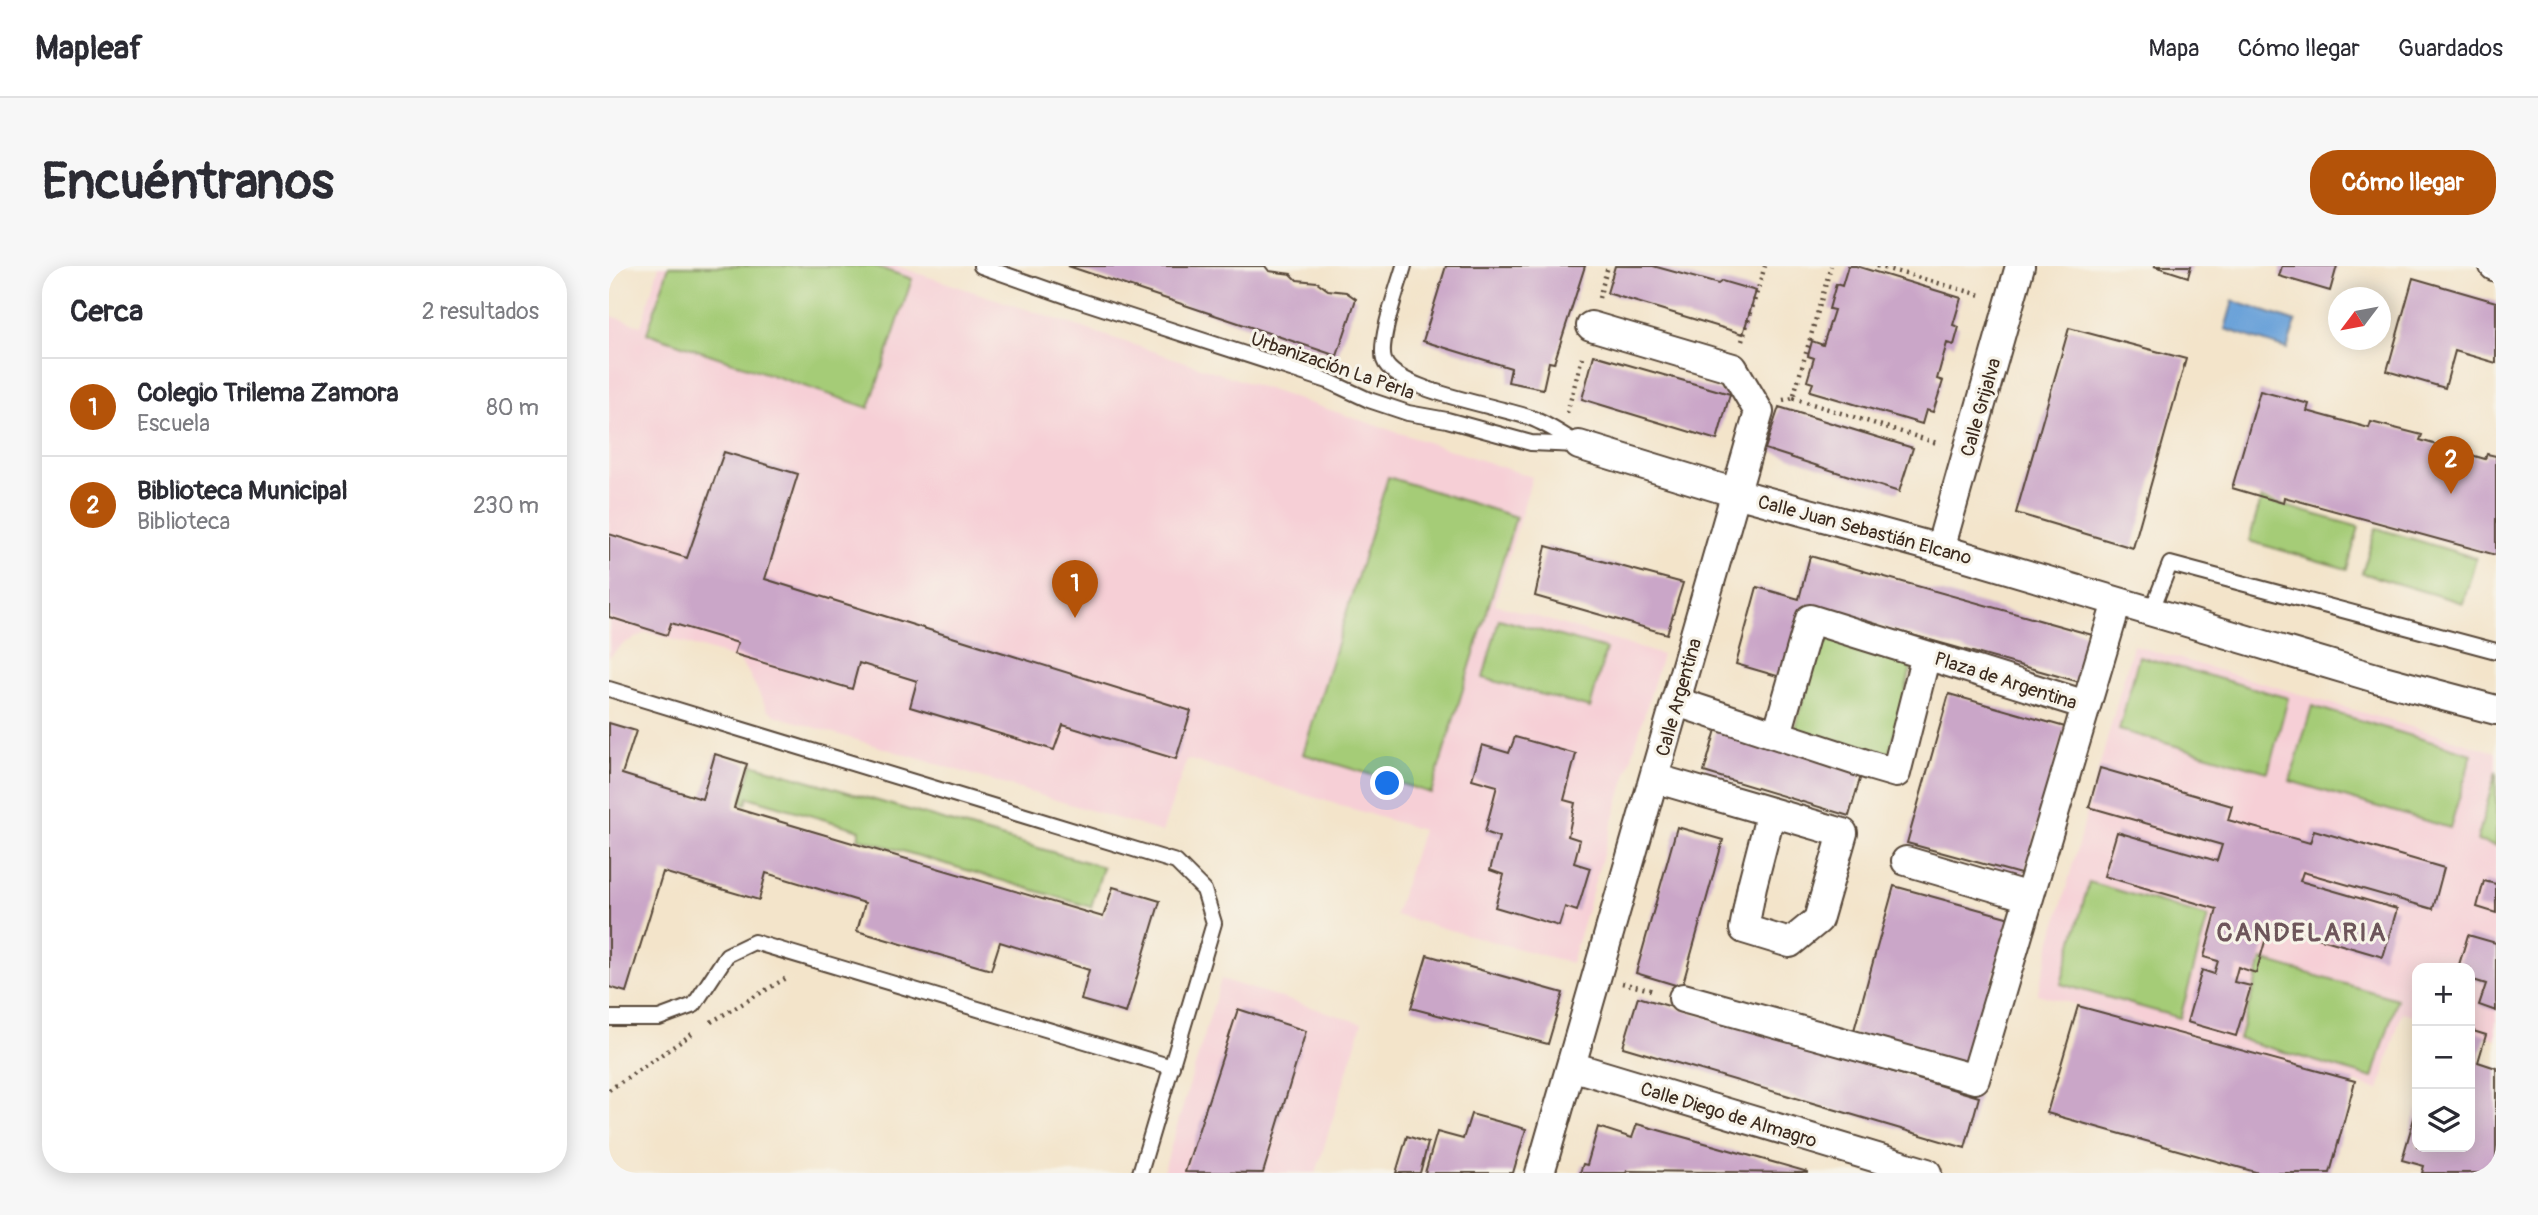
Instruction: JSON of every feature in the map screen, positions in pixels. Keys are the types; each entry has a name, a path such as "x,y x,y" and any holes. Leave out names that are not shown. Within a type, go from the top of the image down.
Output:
{"street":[{"name":"Calle Grijalva","path":"1940,549 2020,266"},
{"path":"1591,326 1733,368 1755,405"},
{"name":"Calle Argentina","path":"1540,1173 1759,412 1755,405"},
{"name":"Calle Juan Sebastián Elcano","path":"1579,445 2376,678 2496,710"},
{"path":"1683,998 1975,1079 2117,602"},
{"name":"Plaza de Argentina","path":"1777,734 1810,619 2086,705"},
{"name":"Plaza de Argentina","path":"1677,702 1896,773 1926,655"},
{"path":"1654,778 1771,812 1843,833 1818,920 1790,943 1744,929 1771,812"},
{"path":"1906,861 2029,897"},
{"name":"Calle Diego de Almagro","path":"1571,1066 1927,1173"}],"lane":[{"name":"Urbanización La Perla","path":"981,266 1328,381 1369,401 1408,413 1447,420 1531,443 1579,445"},
{"name":"Urbanización La Perla","path":"1404,266 1384,336 1384,360 1400,379 1532,418 1579,445"},
{"path":"2151,612 2170,564 2496,651"},
{"path":"609,690 1176,862 1204,890 1214,923 1140,1173"},
{"path":"609,1018 659,1018 694,1005 727,956 754,942 1173,1067"}],"path":[{"path":"1733,368 1765,266"},
{"path":"1793,398 1832,266"},
{"path":"1877,266 1969,291"},
{"path":"1755,405 1793,398 1938,443"},
{"path":"1597,977 1683,998"}],"shaded area":[{"path":"659,266 896,266 1532,477 1495,604 1662,655 1571,963 1395,915 1422,830 1187,759 1162,832 777,716 767,709 748,672 738,659 647,632 623,644 609,657 609,315 641,326"},
{"path":"2133,645 2496,752 2496,1039 2475,1032 2475,963 2412,963 2412,1015 2402,1012 2379,1090 2305,1067 2037,994"},
{"path":"1221,979 1362,1023 1316,1173 1163,1173"}],"green space":[{"path":"669,266 874,266 912,279 869,408 647,333"},
{"path":"1388,477 1516,517 1431,793 1303,754"},
{"path":"2261,499 2359,527 2347,569 2249,541"},
{"path":"2376,528 2476,558 2463,603 2362,573"},
{"path":"1499,619 1606,649 1590,708 1483,678"},
{"path":"1820,635 1913,660 1889,755 1795,730"},
{"path":"2139,656 2288,698 2268,772 2119,730"},
{"path":"2312,706 2472,754 2450,828 2290,781"},
{"path":"752,764 1103,867 1091,907 858,838 860,830 748,797 746,804 741,802"},
{"path":"2496,771 2496,846 2477,841"},
{"path":"2089,882 2208,917 2180,1018 2061,984"},
{"path":"2262,960 2397,999 2373,1078 2239,1039"}],"water":[{"path":"2233,301 2296,322 2287,349 2225,329"}],"building":[{"path":"1068,266 1265,266 1269,271 1291,274 1297,280 1317,282 1328,290 1346,292 1356,299 1337,356"},
{"path":"1446,266 1585,266 1554,363 1549,362 1543,389 1508,382 1511,368 1423,341"},
{"path":"1615,266 1653,266 1718,284 1722,281 1756,291 1743,334 1607,293"},
{"path":"1848,266 1856,266 1961,298 1953,325 1959,327 1954,345 1947,343 1937,379 1943,381 1933,412 1926,410 1922,424 1810,391 1813,383 1807,381 1814,358 1808,356 1812,341 1823,345 1834,310 1829,309 1836,284 1842,286"},
{"path":"2154,266 2191,266 2188,277"},
{"path":"2282,266 2337,266 2328,290 2279,276"},
{"path":"2413,278 2496,302 2496,363 2455,351 2445,388 2387,371"},
{"path":"2069,328 2186,359 2133,548 2016,513"},
{"path":"1594,355 1730,394 1717,440 1582,399"},
{"path":"2260,391 2309,404 2307,411 2369,428 2371,422 2422,435 2420,440 2485,459 2487,454 2496,456 2496,555 2284,497 2283,503 2232,488"},
{"path":"1779,407 1913,448 1899,492 1765,449"},
{"path":"724,452 798,474 765,579 1191,711 1176,759 1063,725 1054,750 910,707 917,681 859,663 852,689 734,654 738,643 671,623 667,635 609,617 609,534 687,558"},
{"path":"1546,546 1683,583 1667,634 1535,596"},
{"path":"1810,556 2103,638 2090,685 1806,605 1784,678 1736,664 1757,587 1799,599"},
{"path":"1949,694 2065,727 2024,875 1907,843"},
{"path":"609,723 636,731 622,774 702,799 715,754 747,764 734,808 1103,917 1113,887 1160,901 1126,1013 1081,1000 1089,970 1000,942 991,970 857,931 865,903 766,873 759,900 663,872 626,992 609,987"},
{"path":"1717,726 1863,769 1849,816 1704,772"},
{"path":"1515,737 1576,754 1564,800 1575,803 1568,836 1580,840 1574,863 1590,868 1577,911 1565,907 1559,926 1495,907 1504,875 1490,870 1499,837 1485,832 1497,786 1472,779 1482,745 1509,753"},
{"path":"2100,768 2232,806 2228,820 2310,843 2314,830 2444,868 2433,909 2303,872 2300,881 2397,909 2383,957 2270,924 2256,973 2238,967 2234,982 2251,986 2236,1036 2187,1022 2202,970 2214,974 2218,961 2204,957 2217,909 2104,876 2117,832 2217,861 2222,845 2089,807"},
{"path":"1677,827 1723,840 1682,987 1636,973"},
{"path":"2484,881 2496,884 2496,913 2477,907"},
{"path":"1894,886 2010,918 1969,1066 1853,1034"},
{"path":"2468,935 2496,943 2496,1011 2479,1005 2486,984 2475,981 2475,963 2460,963"},
{"path":"1427,955 1563,993 1548,1044 1411,1008"},
{"path":"1638,997 1979,1097 1965,1148 1623,1047"},
{"path":"2078,1006 2355,1081 2330,1173 2259,1173 2047,1113"},
{"path":"1238,1009 1306,1031 1263,1173 1185,1172"},
{"path":"2475,1032 2486,1035 2478,1062 2496,1068 2496,1173 2422,1173 2424,1166 2402,1160 2412,1125 2412,1152 2475,1152"},
{"path":"1471,1114 1526,1129 1513,1173 1425,1173 1437,1132 1463,1139"},
{"path":"1637,1124 1808,1173 1580,1173 1583,1164 1587,1165 1598,1127 1632,1138"},
{"path":"1407,1136 1428,1143 1420,1173 1396,1173"}],"place":[{"name":"Biblioteca Municipal","path":"2451,494"},
{"name":"Colegio Trilema Zamora","path":"1075,618"}],"district":[{"name":"CANDELARIA","path":"2302,932"}]}
